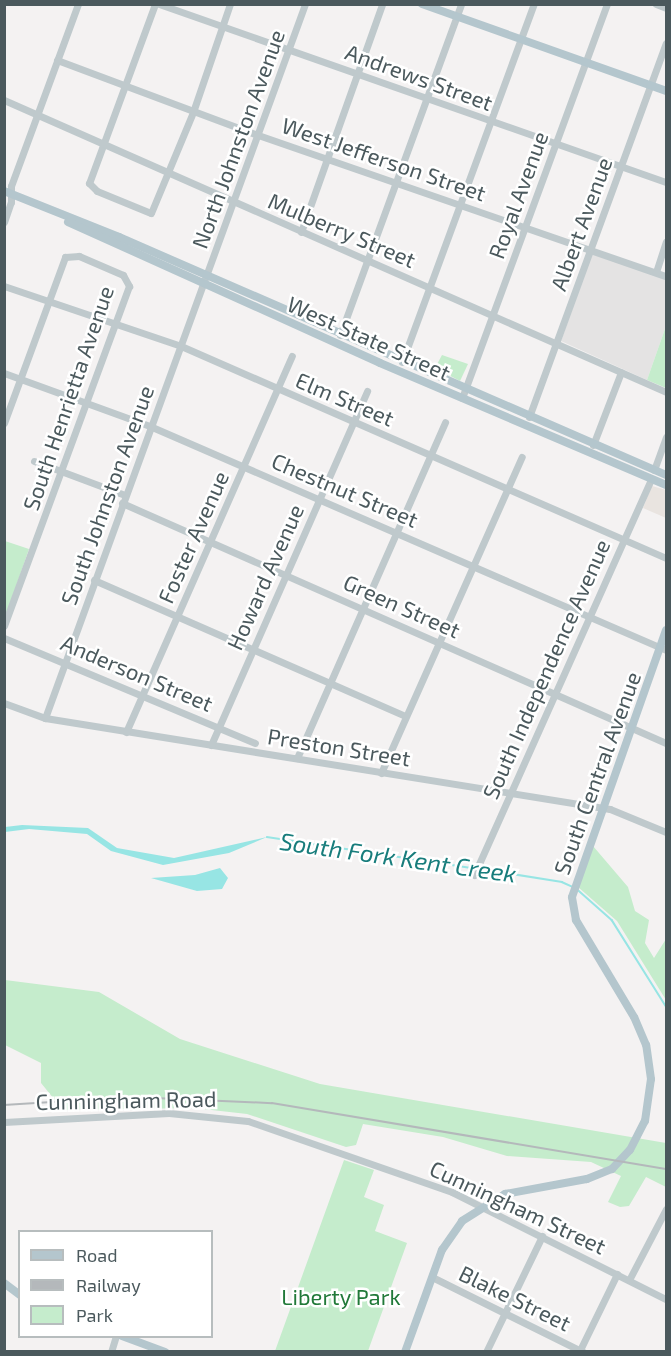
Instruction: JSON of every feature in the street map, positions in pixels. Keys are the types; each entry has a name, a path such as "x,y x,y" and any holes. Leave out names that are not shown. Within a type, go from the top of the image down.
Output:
{"main road":[{"path":"422,4 666,92"},
{"name":"West State Street","path":"8,193 61,216 74,226 205,281 666,485"},
{"name":"West State Street","path":"205,281 402,362 463,394 529,417 666,475"},
{"name":"South Central Avenue","path":"405,1352 449,1237 482,1206 524,1188 601,1175 622,1161 645,1121 651,1079 646,1045 634,1017 576,920 572,897 576,878 663,649 666,630"},
{"path":"4,1283 18,1294"},
{"path":"127,1338 165,1352"}],"street":[{"path":"4,222 8,193 78,4"},
{"path":"157,4 89,183 108,196 153,213 193,112 230,4"},
{"name":"Andrews Street","path":"157,4 666,182"},
{"name":"North Johnston Avenue","path":"205,281 305,4"},
{"path":"301,232 382,4"},
{"path":"340,335 461,4"},
{"path":"402,362 534,4"},
{"name":"Royal Avenue","path":"463,394 607,4"},
{"path":"656,4 666,8"},
{"name":"Albert Avenue","path":"529,417 666,43"},
{"name":"West Jefferson Street","path":"57,60 126,84 193,112 666,276"},
{"name":"Mulberry Street","path":"4,100 233,203 666,392"},
{"path":"656,272 666,242"},
{"name":"South Henrietta Avenue","path":"4,626 116,324 128,280 80,256 65,257 50,302"},
{"name":"South Johnston Avenue","path":"45,718 205,281"},
{"name":"Elm Street","path":"4,286 181,346 277,390 666,558"},
{"path":"4,423 50,302"},
{"name":"Foster Avenue","path":"126,732 292,356"},
{"path":"593,445 621,372"},
{"name":"Chestnut Street","path":"4,373 152,427 590,615 663,649"},
{"name":"Howard Avenue","path":"211,745 251,650 288,575 367,391"},
{"path":"297,759 445,422"},
{"path":"654,470 666,437"},
{"path":"381,773 522,457"},
{"path":"34,461 125,495"},
{"name":"South Independence Avenue","path":"474,875 651,479"},
{"name":"Green Street","path":"122,503 211,540 666,743"},
{"path":"94,580 328,684 406,716"},
{"name":"Anderson Street","path":"4,638 65,661 255,743"},
{"name":"Preston Street","path":"4,703 45,718 511,792 602,809 666,832"},
{"name":"Cunningham Road","path":"4,1122 159,1113 248,1121"},
{"name":"Cunningham Street","path":"248,1121 482,1206 666,1299"},
{"path":"629,1280 666,1209"},
{"path":"486,1352 542,1236"},
{"path":"580,1351 617,1274"},
{"name":"Blake Street","path":"432,1277 580,1351"}],"shaded area":[{"path":"592,254 666,279 666,326 647,380 561,341"},
{"path":"652,486 666,490 666,518 643,508"}],"green space":[{"path":"666,326 666,388 647,380"},
{"path":"442,355 468,364 460,381 435,368"},
{"path":"5,541 29,549 5,618"},
{"path":"593,846 628,887 635,911 649,920 645,943 654,958 666,939 666,1000 617,921 578,887"},
{"path":"5,980 99,992 180,1039 320,1084 666,1143 666,1187 646,1177 629,1206 620,1207 608,1202 621,1176 591,1162 507,1156 443,1137 363,1124 356,1145 346,1147 247,1114 194,1108 63,1110 41,1083 41,1063 5,1045"},
{"name":"Liberty Park","path":"344,1160 374,1170 364,1197 384,1205 375,1231 407,1243 368,1351 275,1351"}],"water":[{"path":"22,825 88,828 117,848 174,858 267,837 229,853 163,865 111,851 87,834 29,829 5,832 5,827"},
{"path":"220,868 228,878 222,889 197,891 151,878 195,875"}],"waterway":[{"name":"South Fork Kent Creek","path":"267,837 473,868"},
{"name":"South Fork Kent Creek","path":"481,869 562,882 573,887"},
{"name":"South Fork Kent Creek","path":"577,889 612,920 666,1006"}],"railway":[{"path":"4,1105 132,1097 272,1103 666,1169"}]}
